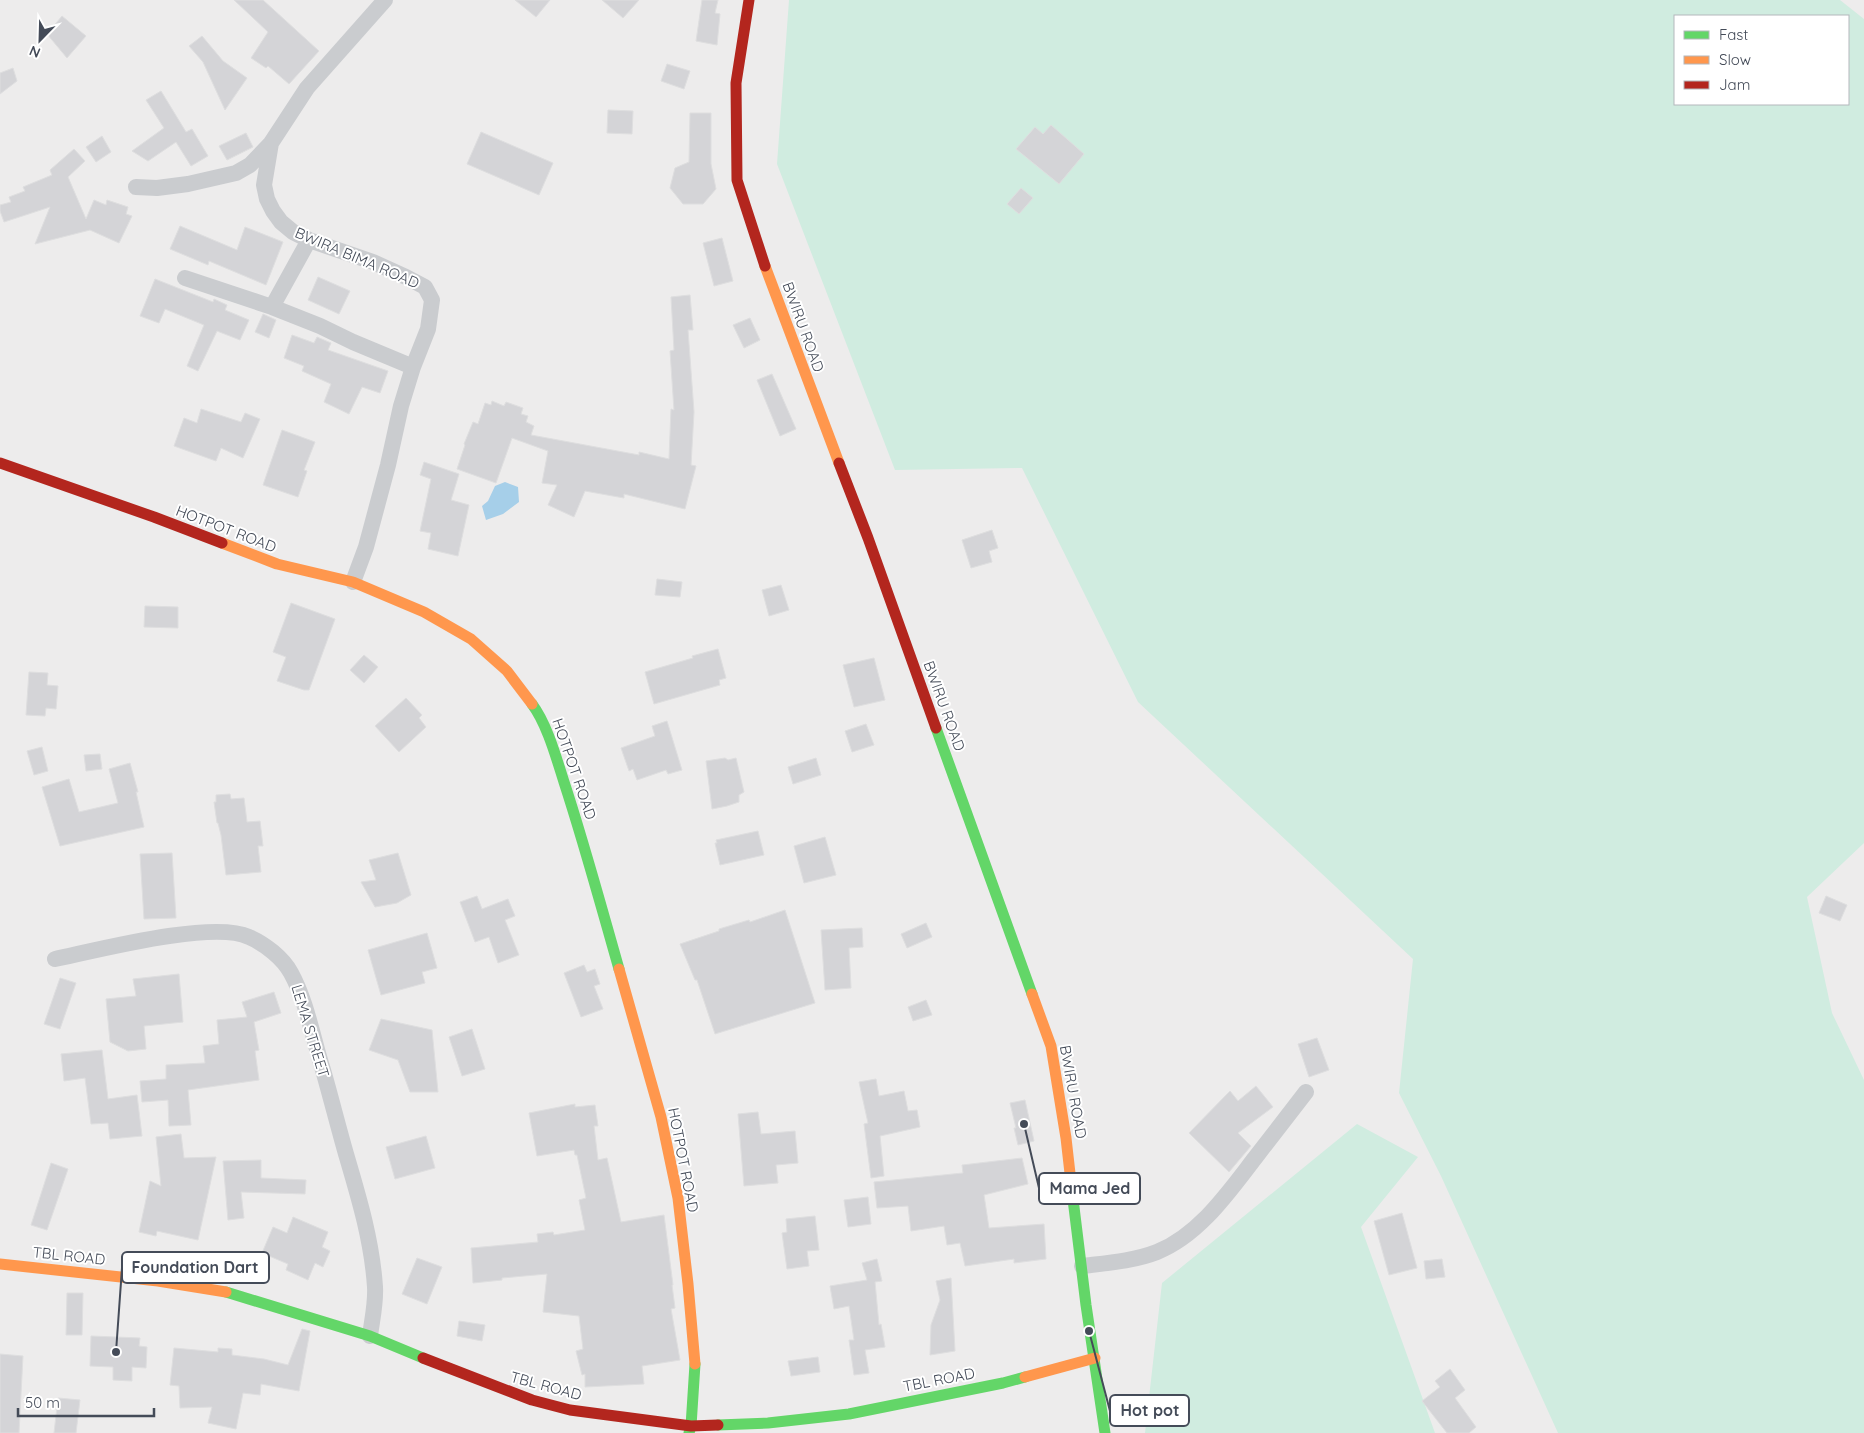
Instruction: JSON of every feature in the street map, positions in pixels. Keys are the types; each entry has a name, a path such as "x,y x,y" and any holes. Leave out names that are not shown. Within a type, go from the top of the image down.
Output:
{"street":[{"name":"BWIRA BIMA ROAD","path":"353,582 366,547 388,465 401,406 413,367 428,329 432,311 432,300 425,287 406,276 292,232 281,222 267,199 264,185 271,143 307,88 385,0"},
{"name":"BWIRU ROAD","path":"749,0 736,83 737,180 752,230 802,368 868,538 1051,1046 1066,1138 1086,1305 1105,1433"},
{"path":"136,187 158,188 188,184 236,173 250,165 271,143"},
{"path":"272,308 309,240"},
{"path":"185,278 320,326 413,367"},
{"name":"HOTPOT ROAD","path":"0,463 154,517 277,564 353,582 424,612 471,639 507,671 538,711 578,824 661,1117 678,1198 695,1359 690,1429"},
{"name":"LEMA STREET","path":"55,959 167,936 221,932 237,933 260,942 279,958 291,972 301,996 325,1078 360,1201 369,1240 375,1289 370,1336"},
{"path":"1082,1266 1120,1261 1157,1252 1180,1239 1205,1218 1227,1194 1306,1092"},
{"name":"TBL ROAD","path":"0,1264 158,1281 226,1292 370,1336 458,1373 532,1400 570,1410 690,1429 848,1414 1003,1383 1095,1358"}],"green space":[{"path":"789,0 1840,0 1864,19 1864,843 1807,897 1832,1013 1864,1080 1864,1433 1558,1433 1441,1176 1399,1093 1413,959 1138,702 1022,468 895,470 777,164"},
{"path":"1357,1124 1418,1157 1361,1227 1435,1433 1145,1433 1162,1283"}],"water":[{"path":"505,482 518,487 519,502 503,514 486,520 482,506 488,501 495,486"}],"building":[{"path":"234,0 263,0 319,51 289,84 268,66 266,68 251,58 268,32"},
{"path":"515,0 550,0 536,17"},
{"path":"602,0 639,0 623,18"},
{"path":"702,0 718,0 715,13 720,14 717,45 696,41"},
{"path":"62,16 86,36 67,58 47,34"},
{"path":"202,36 223,61 247,78 225,110 203,62 189,46"},
{"path":"667,64 690,71 684,89 661,81"},
{"path":"13,68 17,81 0,94 0,73"},
{"path":"161,91 186,132 192,129 208,156 191,166 176,142 148,161 132,151 164,128 146,100"},
{"path":"608,110 633,111 632,134 607,133"},
{"path":"690,113 711,113 711,164 716,189 703,204 683,204 670,188 675,168 689,162"},
{"path":"1051,125 1084,154 1059,184 1016,149 1035,127 1043,134"},
{"path":"481,132 553,163 539,195 467,164"},
{"path":"246,133 253,147 227,160 219,146"},
{"path":"102,136 111,152 96,162 86,147"},
{"path":"74,149 85,161 68,177 86,219 94,200 106,205 107,200 128,207 126,214 132,216 119,243 90,230 35,244 50,207 4,222 0,205 11,202 9,197 25,191 23,187 52,175 50,170"},
{"path":"1021,188 1033,198 1019,214 1007,204"},
{"path":"180,226 237,250 245,227 283,242 266,285 209,261 208,265 170,249"},
{"path":"722,238 733,281 714,286 703,243"},
{"path":"318,277 350,291 339,314 308,300"},
{"path":"155,279 213,302 214,299 227,305 225,310 249,320 240,340 217,331 198,371 187,366 204,325 165,309 159,323 140,316"},
{"path":"690,295 693,330 688,330 694,412 691,465 696,466 685,509 624,494 624,498 585,491 574,517 548,505 557,485 542,483 548,451 512,438 496,483 457,469 473,422 478,424 485,403 491,405 492,401 504,406 506,402 523,408 521,414 528,416 526,422 534,426 531,435 639,455 639,452 669,459 671,409 674,410 670,351 674,350 671,297"},
{"path":"263,314 276,320 269,338 255,332"},
{"path":"750,318 760,340 744,348 733,325"},
{"path":"292,335 314,343 317,337 331,343 328,350 388,371 380,393 362,387 349,414 324,402 331,384 302,371 304,366 284,358"},
{"path":"772,374 796,429 780,436 757,380"},
{"path":"201,409 241,422 245,413 260,419 243,458 221,448 216,461 174,446 184,418 197,423"},
{"path":"282,430 315,442 304,470 307,471 298,497 263,485"},
{"path":"424,462 459,474 451,500 469,505 458,556 428,549 431,533 420,531 431,479 420,475"},
{"path":"992,530 998,548 989,551 992,562 971,568 962,540"},
{"path":"657,579 682,582 680,597 655,595"},
{"path":"781,585 789,610 769,616 762,590"},
{"path":"291,603 335,619 309,690 277,681 286,657 273,652"},
{"path":"145,606 178,607 178,628 144,627"},
{"path":"718,649 726,678 719,680 720,685 654,704 645,672"},
{"path":"364,655 378,667 364,683 350,670"},
{"path":"874,658 885,700 854,707 843,665"},
{"path":"29,672 48,673 47,685 58,686 56,709 46,708 45,716 26,715"},
{"path":"406,698 422,715 419,718 426,727 399,752 375,726"},
{"path":"667,721 682,770 668,774 666,770 637,780 633,769 629,771 621,748 655,736 652,726"},
{"path":"866,724 874,745 852,752 845,731"},
{"path":"42,747 48,771 34,775 27,751"},
{"path":"100,754 102,769 86,771 84,755"},
{"path":"725,758 728,760 736,758 744,792 739,795 739,802 712,809 706,761"},
{"path":"816,758 821,775 793,784 788,767"},
{"path":"130,763 138,792 136,792 144,827 60,846 42,787 69,779 79,812 118,803 109,769"},
{"path":"230,794 231,799 244,798 247,822 260,821 263,846 258,846 261,872 226,875 221,835 214,802 216,802 216,795"},
{"path":"758,831 764,855 720,865 716,840"},
{"path":"825,837 836,875 804,883 794,846"},
{"path":"172,853 176,918 144,919 140,854"},
{"path":"398,853 411,895 397,903 375,907 361,882 376,880 369,860"},
{"path":"477,896 482,909 508,899 515,916 505,920 519,955 498,963 489,937 475,942 460,902"},
{"path":"1826,896 1847,905 1840,921 1819,913"},
{"path":"785,910 815,1003 715,1034 697,980 695,980 680,944 719,931 719,929 749,920 750,922"},
{"path":"926,923 932,937 907,948 901,934"},
{"path":"862,928 863,947 849,948 851,988 825,990 821,930"},
{"path":"427,933 437,968 422,972 425,983 381,995 368,950"},
{"path":"584,965 587,972 595,969 600,984 594,986 603,1009 581,1017 564,973"},
{"path":"179,974 183,1022 144,1026 146,1049 128,1051 110,1042 106,999 136,996 133,979"},
{"path":"60,978 76,983 60,1029 44,1024"},
{"path":"274,992 281,1013 254,1022 259,1050 255,1051 259,1080 188,1090 191,1125 169,1126 168,1100 142,1102 140,1081 166,1079 166,1065 205,1063 203,1046 219,1044 217,1020 247,1017 242,1002"},
{"path":"926,1000 932,1015 913,1021 908,1007"},
{"path":"381,1019 432,1030 438,1092 410,1092 398,1060 369,1050"},
{"path":"472,1029 485,1069 462,1076 449,1037"},
{"path":"1317,1038 1329,1070 1309,1077 1298,1044"},
{"path":"102,1050 108,1099 137,1095 142,1136 110,1139 108,1123 91,1124 85,1078 64,1081 61,1054"},
{"path":"876,1079 879,1096 904,1091 908,1111 917,1110 920,1127 880,1136 884,1176 871,1178 864,1124 868,1123 859,1082"},
{"path":"1256,1086 1273,1107 1238,1133 1251,1146 1229,1172 1189,1133 1230,1091 1238,1101"},
{"path":"1025,1100 1034,1141 1018,1145 1010,1103"},
{"path":"575,1104 575,1107 595,1105 598,1126 594,1126 598,1160 607,1158 621,1222 664,1215 675,1308 671,1309 680,1360 642,1366 644,1384 585,1387 585,1374 582,1375 576,1351 583,1349 579,1316 543,1312 547,1274 473,1283 471,1248 538,1242 537,1234 553,1232 554,1235 585,1230 579,1200 586,1198 577,1155 575,1155 574,1150 537,1156 529,1113"},
{"path":"758,1112 761,1134 795,1131 798,1163 776,1165 778,1183 744,1186 738,1114"},
{"path":"181,1134 184,1158 216,1157 198,1240 157,1231 156,1236 139,1232 150,1181 161,1186 156,1137"},
{"path":"426,1136 435,1168 395,1179 386,1147"},
{"path":"1022,1158 1028,1184 984,1195 989,1228 1044,1224 1046,1259 1014,1263 1014,1259 965,1266 960,1243 947,1245 944,1226 911,1231 908,1206 877,1208 874,1182 963,1173 962,1165"},
{"path":"261,1160 261,1178 306,1180 305,1194 241,1192 244,1218 228,1220 223,1161"},
{"path":"51,1163 68,1169 47,1230 31,1225"},
{"path":"868,1197 871,1224 848,1227 844,1200"},
{"path":"1402,1213 1417,1268 1389,1275 1374,1221"},
{"path":"815,1216 819,1250 807,1251 809,1266 787,1269 782,1233 787,1232 786,1219"},
{"path":"293,1217 328,1232 322,1247 330,1251 323,1267 315,1263 308,1280 286,1270 288,1264 262,1253 273,1227 287,1233"},
{"path":"417,1258 442,1267 427,1304 402,1294"},
{"path":"877,1259 882,1281 875,1282 879,1325 881,1324 885,1347 865,1350 869,1373 854,1375 849,1340 854,1340 849,1306 834,1309 830,1286 867,1280 862,1263"},
{"path":"1442,1259 1445,1277 1426,1279 1424,1261"},
{"path":"951,1278 955,1351 930,1355 931,1325 940,1300 936,1281"},
{"path":"67,1293 83,1293 82,1335 66,1335"},
{"path":"459,1321 485,1325 482,1341 457,1336"},
{"path":"302,1329 310,1331 299,1391 261,1384 260,1395 243,1393 236,1429 208,1423 212,1407 180,1408 179,1386 170,1385 174,1348 218,1352 218,1348 232,1349 232,1355 264,1359 288,1365"},
{"path":"91,1336 140,1338 139,1346 147,1347 146,1368 132,1367 132,1381 113,1380 113,1367 90,1366"},
{"path":"0,1354 23,1356 19,1433 0,1433"},
{"path":"818,1357 820,1372 791,1376 788,1361"},
{"path":"1450,1369 1465,1390 1455,1398 1476,1427 1469,1433 1447,1433 1422,1401 1440,1387 1435,1381"},
{"path":"58,1398 80,1400 76,1433 54,1433"}],"traffic: fast":[{"path":"532,704 547,731 554,752 619,969"},
{"path":"936,728 1032,994"},
{"path":"1072,1191 1086,1305 1105,1433"},
{"path":"226,1292 370,1336 423,1358"},
{"path":"689,1433 695,1364"},
{"path":"718,1425 768,1423 849,1414 1025,1377"}],"traffic: slow":[{"path":"765,266 839,463"},
{"path":"222,543 277,564 353,582 424,612 471,639 507,671 532,704"},
{"path":"619,969 661,1117 678,1198 695,1364"},
{"path":"1032,994 1051,1046 1066,1138 1072,1191"},
{"path":"0,1264 158,1281 226,1292"},
{"path":"1025,1377 1095,1358"}],"traffic: jam":[{"path":"749,0 736,83 737,180 765,266"},
{"path":"0,463 222,543"},
{"path":"839,463 936,728"},
{"path":"423,1358 532,1400 570,1410 691,1426 718,1425"}],"place":[{"name":"Mama Jed","path":"1024,1124"},
{"name":"Hot pot","path":"1089,1331"},
{"name":"Foundation Dart","path":"116,1352"}]}
